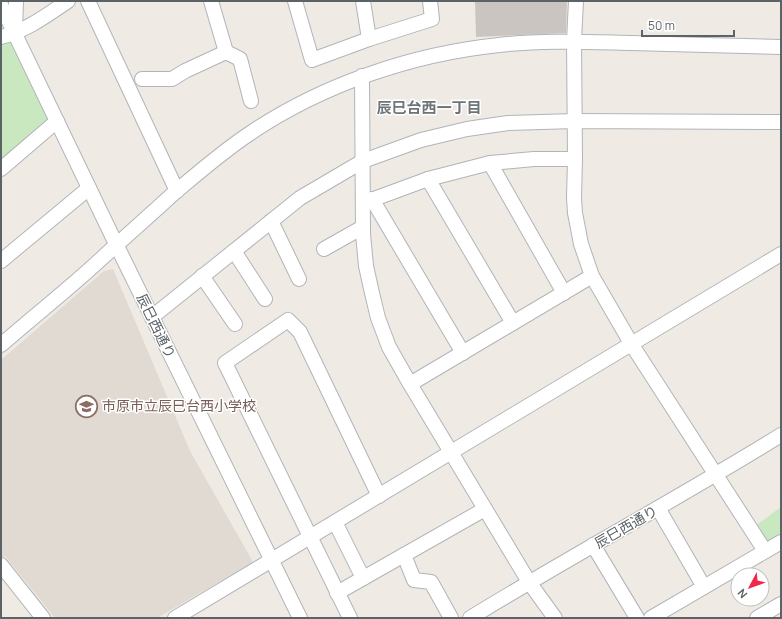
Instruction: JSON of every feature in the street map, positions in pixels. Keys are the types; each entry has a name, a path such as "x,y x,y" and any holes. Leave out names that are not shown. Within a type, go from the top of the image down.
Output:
{"street":[{"path":"15,33 16,1"},
{"path":"1,37 15,33 36,22 68,1"},
{"path":"88,1 177,191"},
{"path":"211,1 226,52 240,59 251,101"},
{"path":"295,1 312,60 369,39 432,19 430,1"},
{"path":"363,1 369,39"},
{"path":"576,1 574,41 574,198 575,213 581,244 592,276 632,345 765,551"},
{"name":"辰巳西通り","path":"1,5 116,244 300,618"},
{"path":"1,345 177,191 230,147 298,104 362,76 419,59 464,50 532,42 574,41 781,47"},
{"path":"142,79 172,79 185,71 226,52"},
{"path":"362,76 363,161 368,201 363,227 366,266 378,318 390,347 410,384 528,582 555,618"},
{"path":"1,169 57,121"},
{"path":"152,317 300,198 363,161 421,140 467,129 508,123 574,121 781,122"},
{"path":"368,201 428,179 490,163 534,159 575,159"},
{"path":"490,163 564,292"},
{"path":"428,179 513,323"},
{"path":"1,261 89,188"},
{"path":"368,201 463,352"},
{"path":"271,221 299,279"},
{"path":"324,250 363,227"},
{"path":"234,251 265,299"},
{"path":"175,618 632,345 781,254"},
{"path":"202,276 235,324"},
{"path":"410,384 592,276"},
{"path":"350,618 225,363 288,320 300,332 379,496"},
{"name":"辰巳西通り","path":"473,617 528,582 716,475 781,435"},
{"path":"658,508 704,587"},
{"path":"337,593 485,509"},
{"path":"335,522 363,578"},
{"path":"651,618 781,542"},
{"path":"593,545 637,618"},
{"path":"404,555 414,580 431,582 452,618"},
{"path":"1,565 43,618"},
{"path":"757,618 781,604"}],"shaded area":[{"name":"市原市立辰巳台西小学校","path":"113,269 190,451 253,562 157,618 55,618 5,556 1,559 1,360 104,271"}],"green space":[{"path":"15,33 57,121 1,169 1,37"},
{"path":"781,507 781,542 765,551 751,529"}],"building":[{"path":"475,1 567,1 566,33 476,37"}],"place":[{"name":"市原市立辰巳台西小学校","path":"86,406"}],"district":[{"name":"辰巳台西一丁目","path":"429,108"}]}
